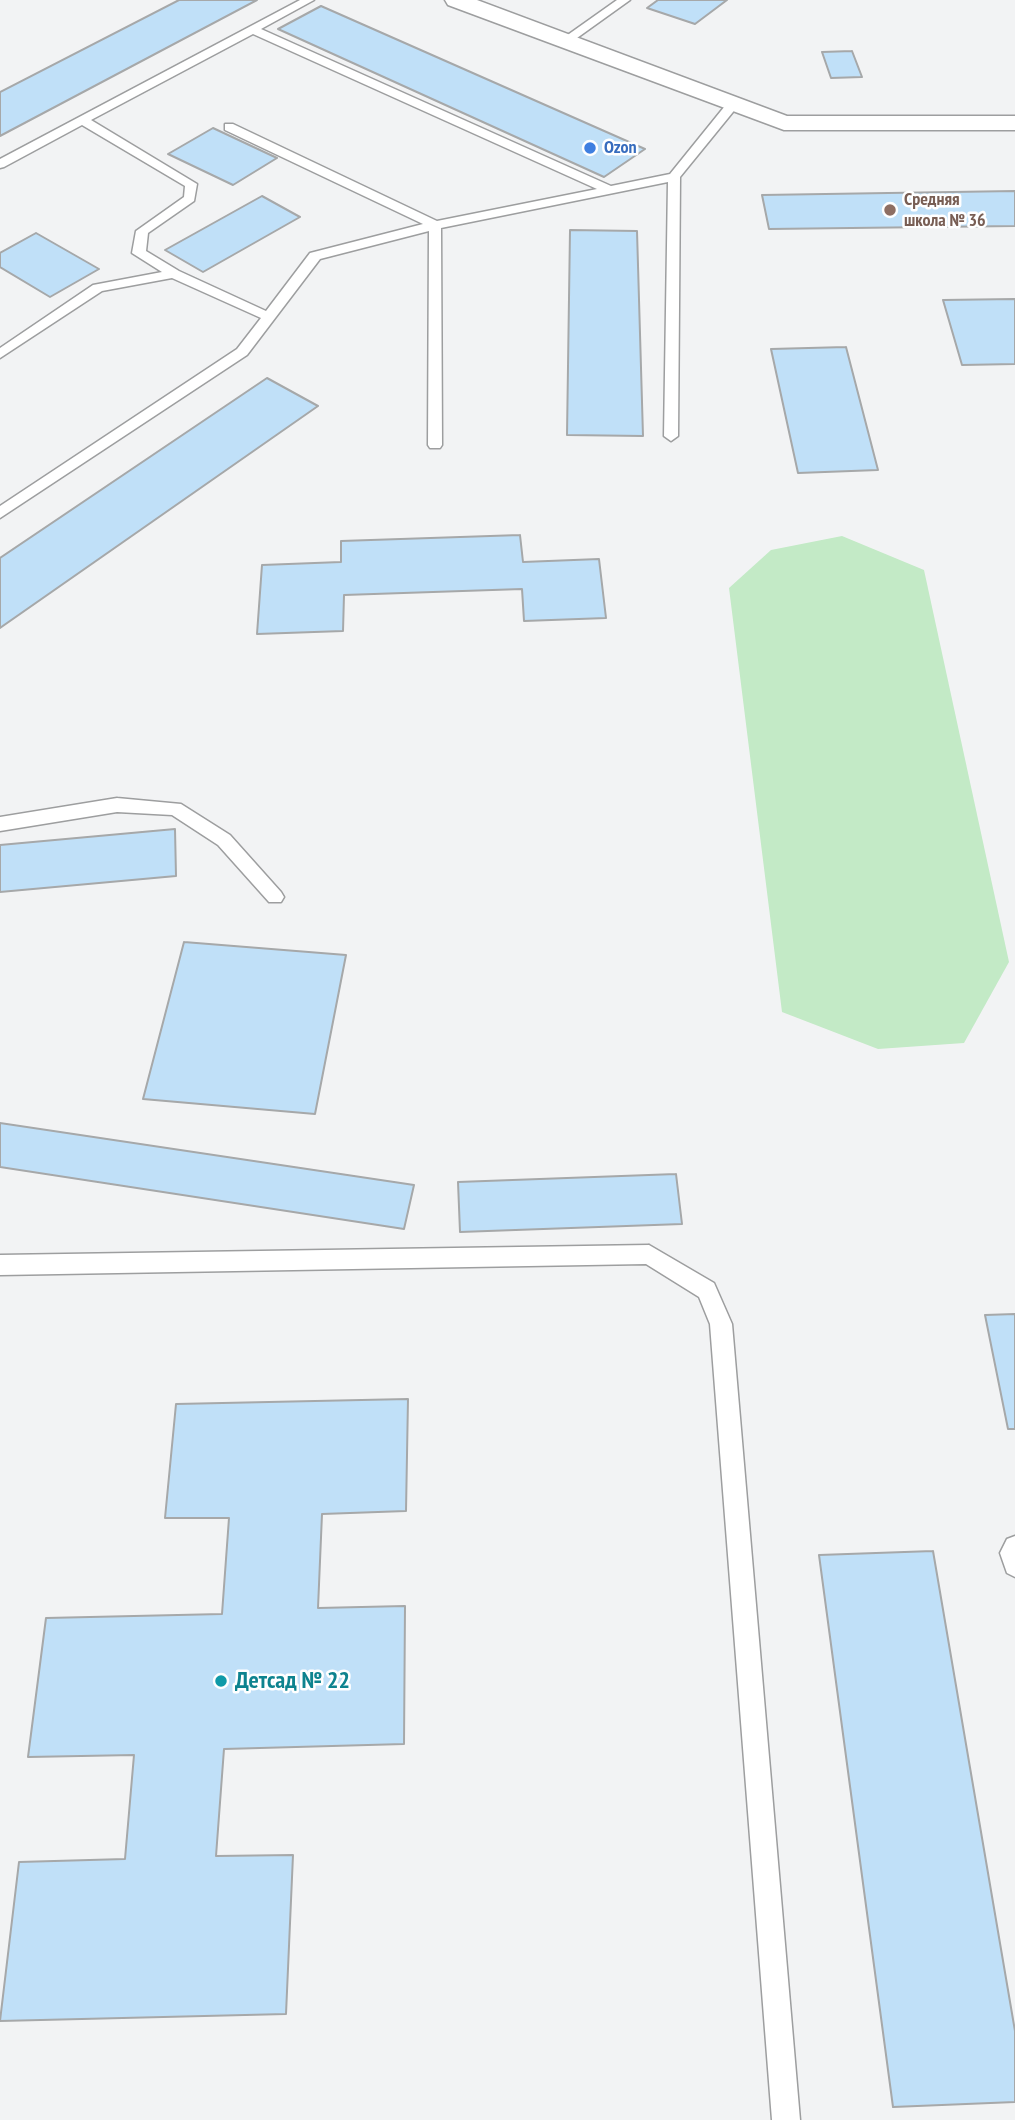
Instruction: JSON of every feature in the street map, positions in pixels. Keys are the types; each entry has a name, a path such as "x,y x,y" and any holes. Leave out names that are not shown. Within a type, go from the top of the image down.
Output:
{"street":[{"path":"456,0 783,123 1015,123"}],"lane":[{"path":"0,164 308,0"},
{"path":"566,41 624,0"},
{"path":"253,30 611,191"},
{"path":"671,436 674,177 733,104"},
{"path":"82,120 191,184 190,198 142,231 139,253 174,274 269,317"},
{"path":"229,127 435,225"},
{"path":"0,513 242,352 315,256 435,225 674,177"},
{"path":"435,225 435,445"},
{"path":"0,354 97,288 174,274"},
{"path":"0,824 117,805 175,809 224,840 275,897"},
{"path":"0,1265 649,1254 707,1290 721,1324 786,2120"},
{"path":"1015,1547 1012,1553 1015,1565"}],"green space":[{"path":"842,536 924,570 1009,962 964,1043 878,1049 782,1012 729,588 771,550"}],"building":[{"path":"179,0 257,0 0,136 0,92"},
{"path":"658,0 727,0 695,24 647,8"},
{"path":"321,6 645,149 604,177 278,29"},
{"path":"852,51 862,77 831,78 822,52"},
{"path":"213,128 277,158 233,185 168,154"},
{"name":"Средняя школа № 36","path":"1015,191 1015,226 769,229 762,195"},
{"path":"262,196 300,217 203,272 165,250"},
{"path":"570,230 637,231 643,436 567,435"},
{"path":"36,233 99,269 50,297 0,267 0,253"},
{"path":"1015,299 1015,364 962,365 943,300"},
{"path":"846,347 878,470 798,473 771,349"},
{"path":"267,378 318,406 0,628 0,558"},
{"path":"520,535 523,562 599,559 606,618 524,621 522,589 344,595 343,631 257,634 262,565 341,562 341,541"},
{"path":"175,829 176,876 0,892 0,845"},
{"path":"184,942 346,955 315,1114 143,1099"},
{"path":"0,1123 414,1185 404,1229 0,1167"},
{"path":"676,1174 682,1224 460,1232 458,1182"},
{"path":"1015,1314 1015,1429 1008,1429 985,1315"},
{"name":"Детсад № 22","path":"408,1399 406,1511 322,1514 318,1608 405,1606 404,1744 224,1749 216,1856 293,1855 286,2014 0,2021 19,1862 125,1859 134,1755 28,1757 46,1618 222,1614 229,1518 165,1518 176,1404"},
{"path":"933,1551 1015,2031 1015,2102 893,2107 819,1555"}],"place":[{"name":"Ozon","path":"590,148"},
{"name":"Средняя школа № 36","path":"890,210"},
{"name":"Детсад № 22","path":"221,1681"}]}
